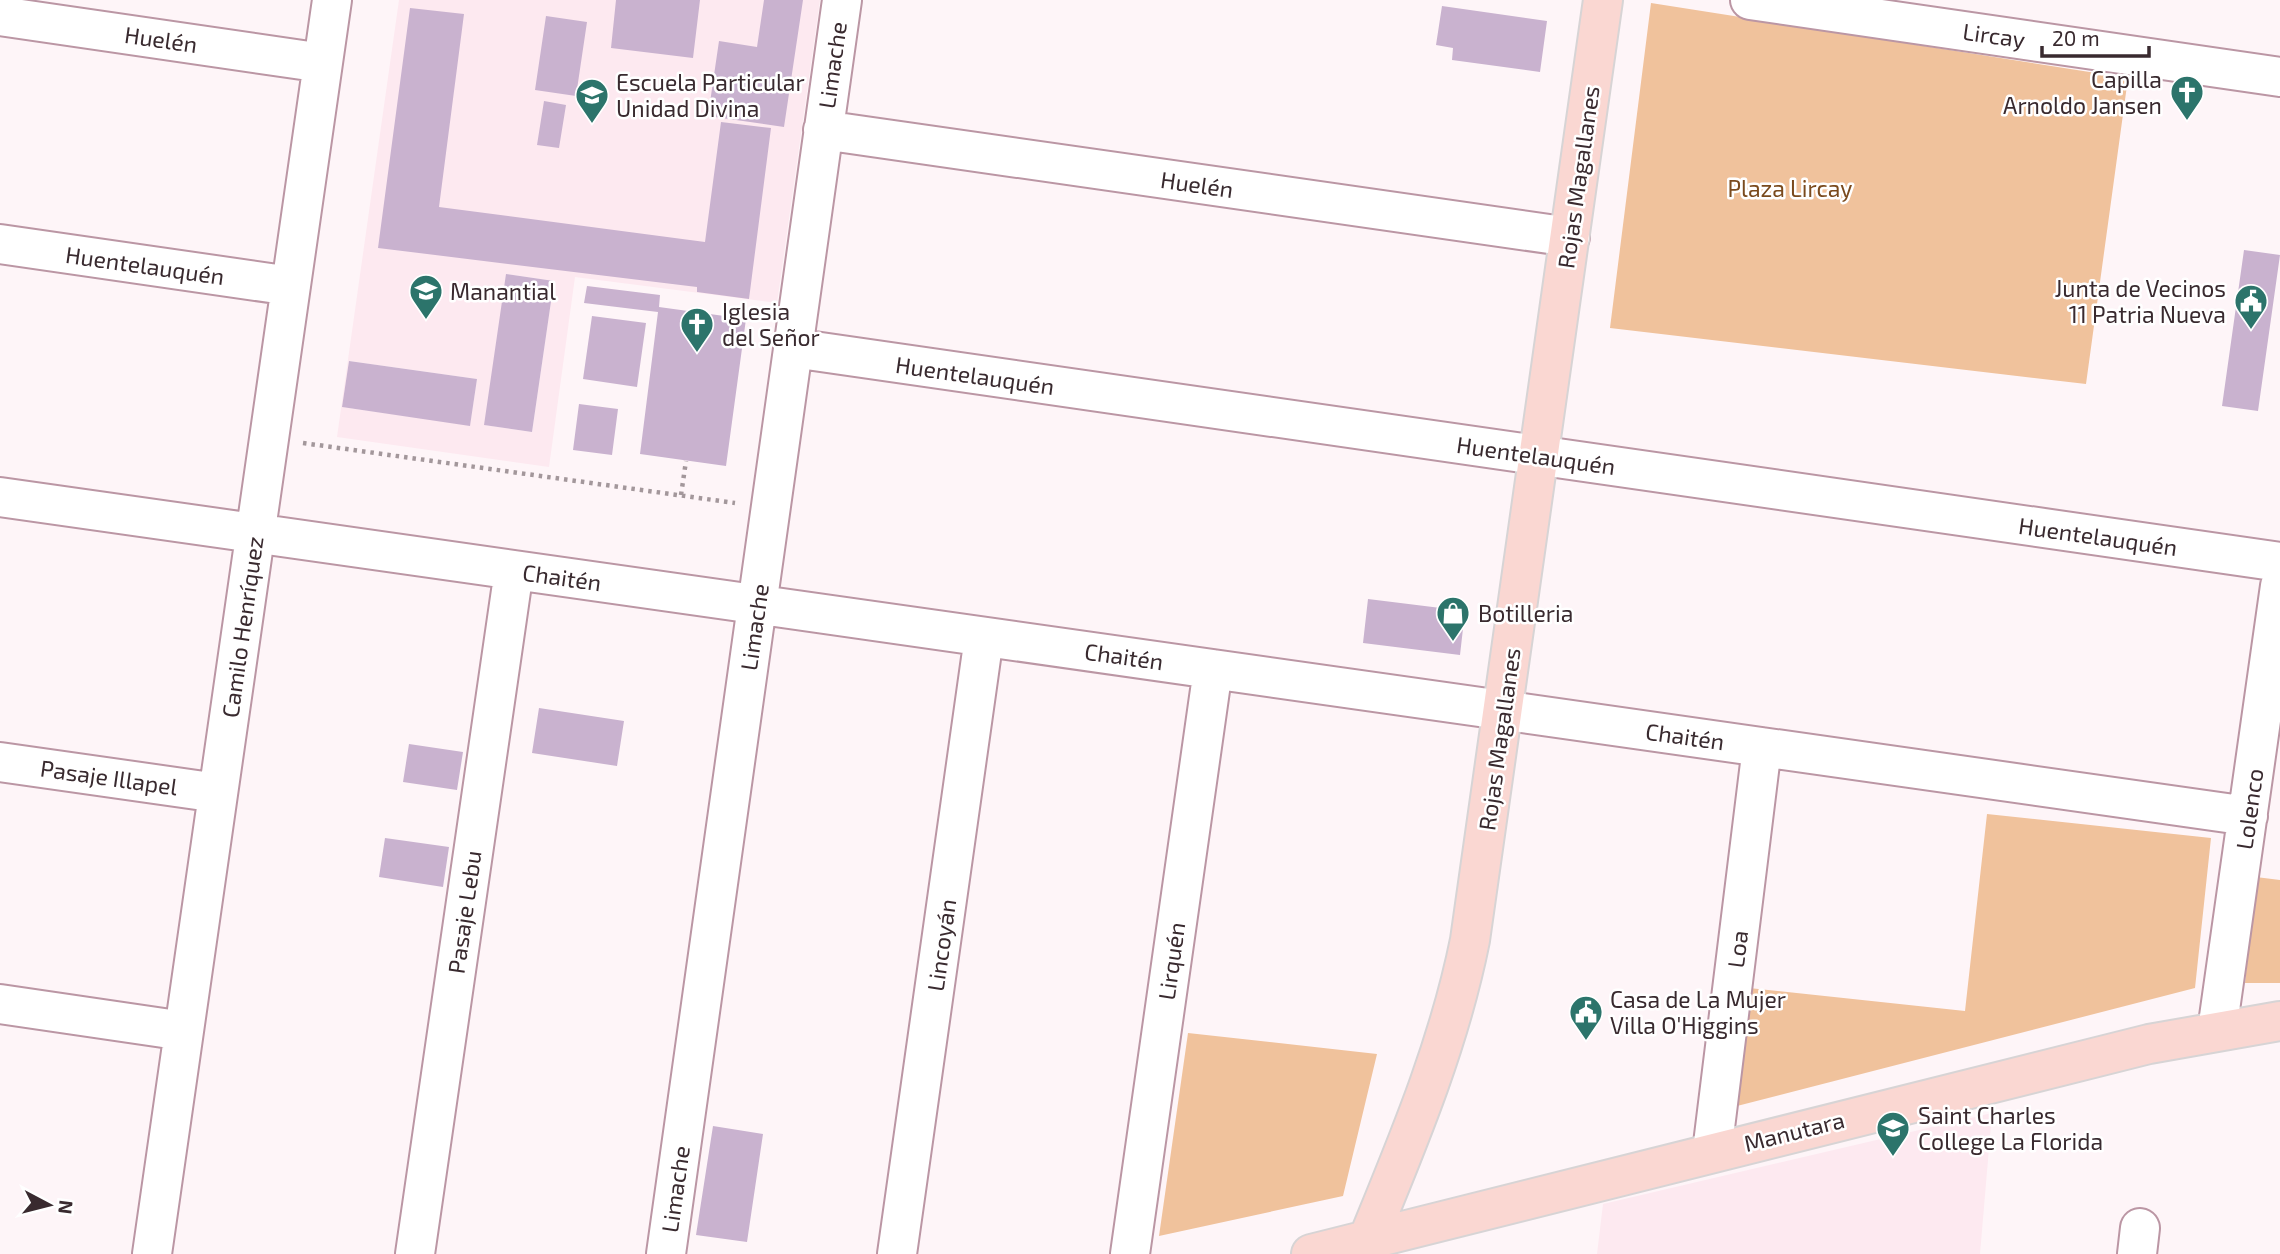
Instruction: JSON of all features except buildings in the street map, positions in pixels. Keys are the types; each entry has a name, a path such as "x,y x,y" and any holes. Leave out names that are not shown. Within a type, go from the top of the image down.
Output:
{"main road":[{"name":"Rojas Magallanes","path":"1365,1247 1433,1080 1460,989 1470,940 1603,0"},
{"name":"Manutara","path":"1311,1254 1365,1247 1713,1152 2148,1044 2280,1021"}],"street":[{"name":"Camilo Henríquez","path":"152,1254 332,0"},
{"name":"Limache","path":"666,1254 842,0"},
{"name":"Lircay","path":"1750,0 2280,77"},
{"name":"Huelén","path":"0,16 323,63"},
{"name":"Huelén","path":"823,130 1570,237"},
{"name":"Huentelauquén","path":"0,244 291,286"},
{"name":"Huentelauquén","path":"793,348 2280,562"},
{"name":"Chaitén","path":"0,497 2248,816"},
{"name":"Pasaje Lebu","path":"415,1254 513,570"},
{"name":"Lolenco","path":"2217,1031 2280,586"},
{"name":"Lincoyán","path":"897,1254 984,637"},
{"name":"Lirquén","path":"1130,1254 1213,669"},
{"name":"Loa","path":"1713,1152 1762,747"},
{"name":"Pasaje Illapel","path":"0,762 218,793"},
{"path":"0,1004 184,1031"}],"path":[{"path":"269,438 770,508"},
{"path":"681,495 686,461"}],"shaded area":[{"name":"Escuela Particular Unidad Divina","path":"399,0 820,0 777,303 575,277 549,467 337,437","holes":["507,274 554,281 532,432 485,425","349,361 477,379 470,425 342,407"]},
{"name":"Saint Charles College La Florida","path":"1992,1113 1980,1254 1597,1254 1603,1204"}],"green space":[{"name":"Plaza Lircay","path":"1651,3 2128,78 2086,384 1610,328"},
{"path":"1987,814 2211,838 2195,988 1737,1106 1749,988 1965,1011"},
{"path":"2256,877 2280,880 2280,983 2245,983"},
{"path":"1188,1033 1377,1054 1343,1196 1159,1236"}],"place":[{"name":"Capilla Arnoldo Jansen","path":"2187,122"},
{"name":"Escuela Particular Unidad Divina","path":"592,125"},
{"name":"Manantial","path":"426,321"},
{"name":"Junta de Vecinos 11 Patria Nueva","path":"2251,331"},
{"name":"Iglesia del Señor","path":"697,354"},
{"name":"Botilleria","path":"1453,643"},
{"name":"Casa de La Mujer Villa O'Higgins","path":"1586,1042"},
{"name":"Saint Charles College La Florida","path":"1893,1158"}]}
